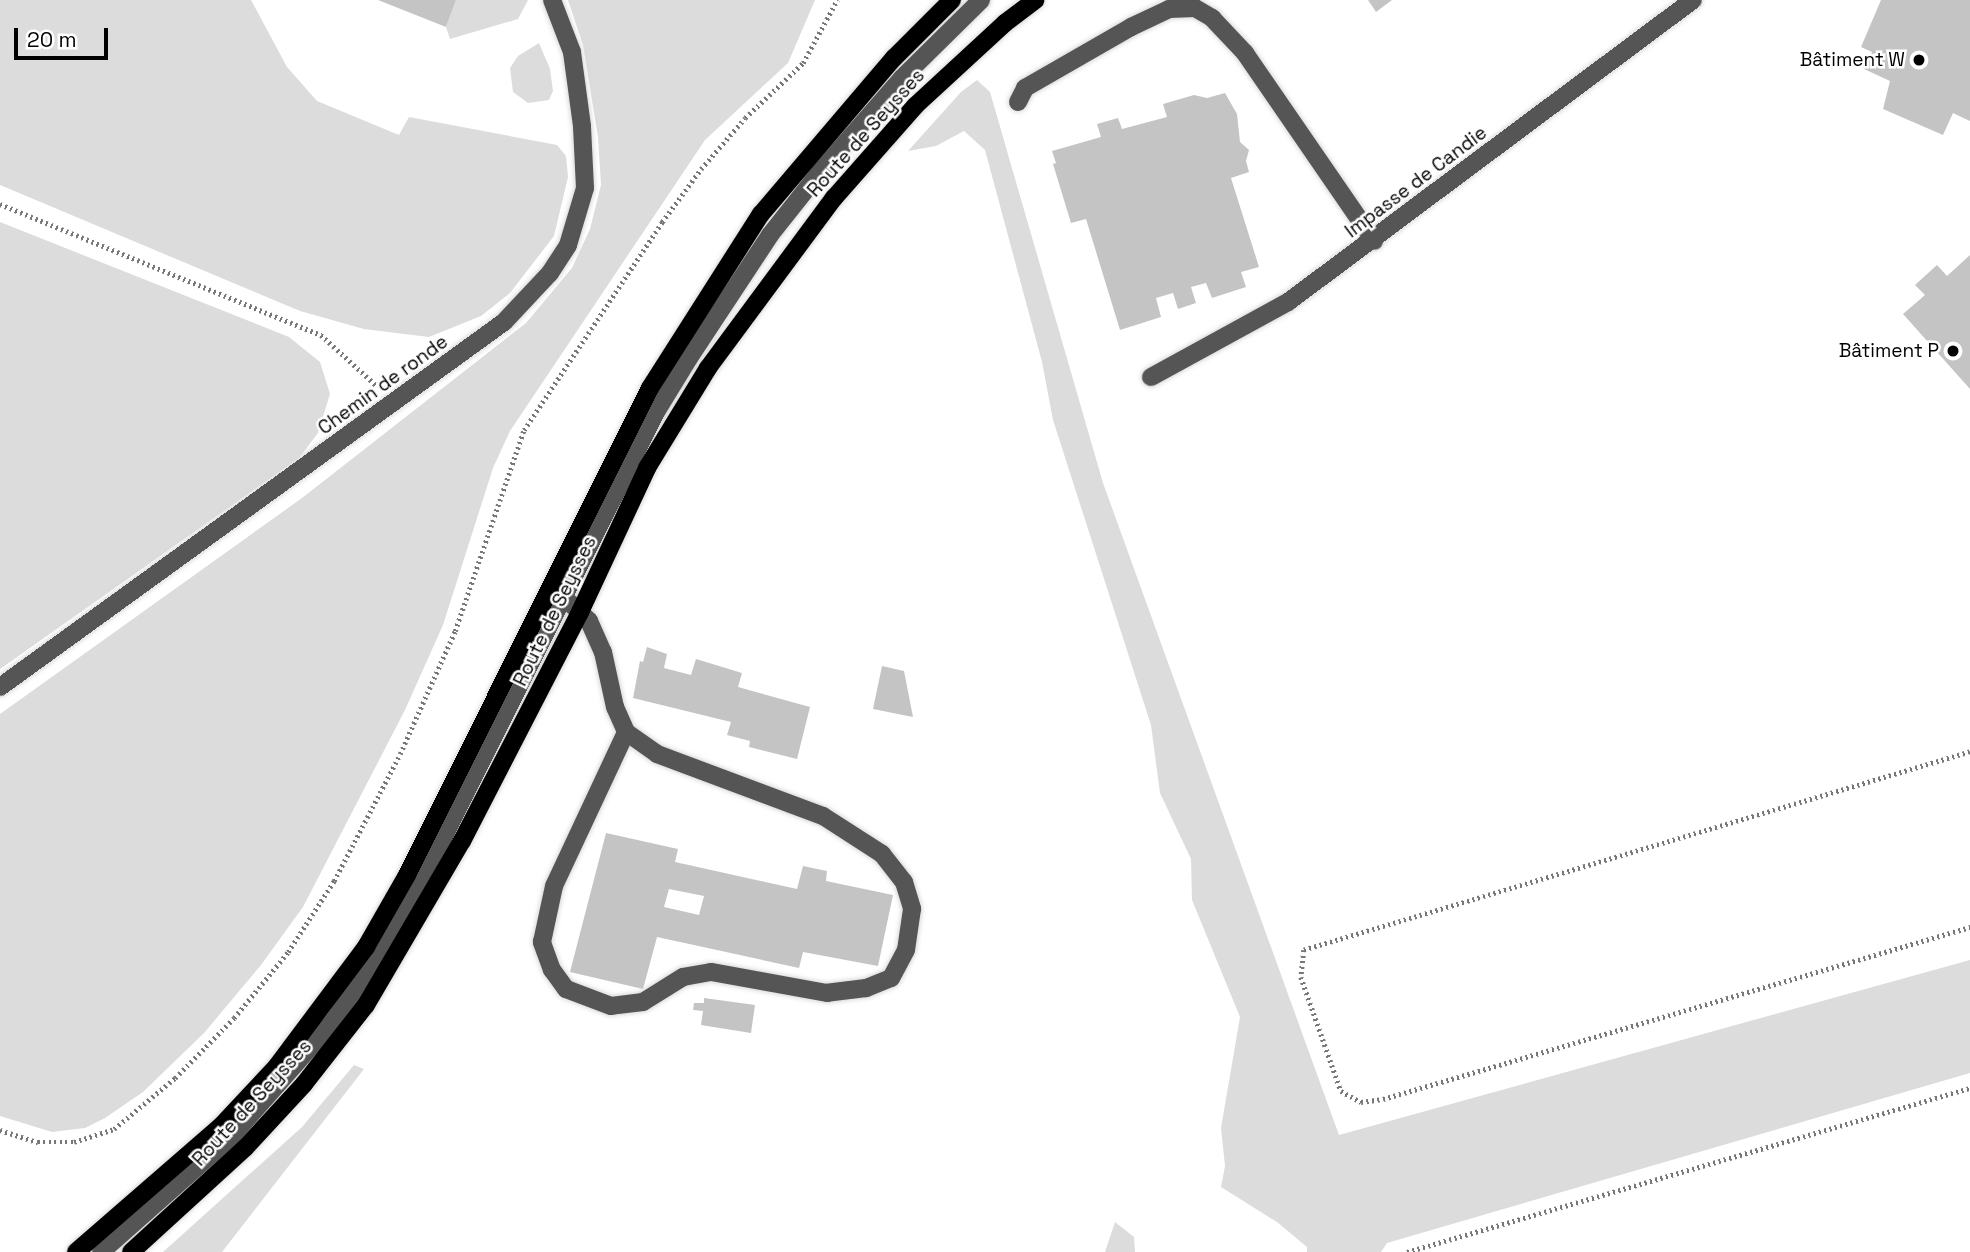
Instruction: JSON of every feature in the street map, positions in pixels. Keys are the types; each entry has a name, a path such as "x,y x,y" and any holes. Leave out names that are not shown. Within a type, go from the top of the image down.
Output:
{"main road":[{"name":"Route de Seysses","path":"76,1252 220,1128 277,1066 366,947 557,592 650,388 761,214 894,58 952,0"},
{"name":"Route de Seysses","path":"131,1252 245,1148 304,1084 366,1005 462,841 580,612 648,468 708,368 843,187 915,106 1028,2"}],"street":[{"name":"Chemin de ronde","path":"0,687 504,323 550,272 568,245 585,188 582,126 572,52 552,0"},
{"name":"Route de Seysses","path":"101,1252 231,1137 334,1020 373,965 416,891 557,592 656,412 770,235 856,128 939,40 981,0"},
{"name":"Impasse de Candie","path":"1151,377 1288,302 1374,242 1693,0"},
{"path":"1018,102 1025,88 1131,27 1170,9 1195,8 1212,18 1245,53 1374,242"},
{"path":"557,592 589,621 603,652 615,707 626,733 657,754 823,816 882,854 904,882 912,909 906,950 891,978 866,988 827,993 711,972 683,977 643,1002 611,1006 566,989 552,970 542,942 554,886 626,733"}],"path":[{"path":"0,1130 38,1142 74,1142 114,1129 175,1078 226,1026 288,952 334,881 400,754 455,631 524,430 670,212 745,118 803,63 836,0"},
{"path":"0,204 321,335 396,403"},
{"path":"1970,752 1304,950 1301,976 1341,1091 1361,1102 1384,1099 1970,927"},
{"path":"1407,1252 1970,1088"}],"shaded area":[{"path":"0,0 251,0 287,67 317,101 399,135 409,117 557,145 566,156 568,177 554,236 510,293 481,316 429,337 364,329 300,311 0,185"},
{"path":"456,0 528,0 518,19 450,39 446,27"},
{"path":"568,0 815,0 788,63 705,140 510,431 493,468 443,625 405,710 303,907 261,965 204,1033 143,1092 105,1118 85,1128 52,1132 0,1116 0,714 302,498 526,323 572,268 590,229 601,185 598,137 583,45"},
{"path":"539,43 550,69 553,91 549,100 528,103 513,92 510,68 518,56"},
{"path":"977,80 990,92 1103,483 1339,1135 1970,960 1970,1073 1387,1243 1381,1252 1307,1252 1307,1247 1277,1222 1221,1187 1225,1166 1221,1128 1240,1017 1192,900 1191,859 1160,793 1151,725 1053,420 1042,362 985,150 964,131 936,146 908,151 961,92"},
{"path":"0,222 289,337 320,362 330,394 318,433 299,458 0,669"},
{"path":"354,1065 364,1069 222,1252 163,1252 302,1127"},
{"path":"1115,1222 1134,1237 1135,1252 1105,1252"}],"building":[{"path":"378,0 456,0 446,27"},
{"path":"1368,0 1392,0 1376,12"},
{"name":"Bâtiment W","path":"1881,0 1970,0 1970,121 1953,113 1943,135 1883,109 1890,81 1864,69 1872,52 1861,47"},
{"path":"1225,93 1237,114 1240,142 1249,150 1246,161 1249,172 1231,178 1259,267 1241,272 1246,287 1212,298 1206,283 1191,287 1196,303 1178,309 1173,293 1156,298 1161,317 1120,330 1086,219 1071,223 1053,164 1056,163 1052,151 1101,137 1097,124 1118,118 1122,129 1167,117 1163,104 1194,95 1207,98"},
{"name":"Bâtiment P","path":"1970,255 1970,389 1903,314 1925,295 1915,285 1937,265 1947,276"},
{"path":"647,647 667,654 664,668 691,675 696,659 742,673 738,687 810,707 797,759 749,747 750,741 727,735 731,722 633,698 640,661 643,662"},
{"path":"882,666 904,671 913,717 873,709"},
{"path":"606,833 678,849 675,862 797,889 803,866 827,871 826,881 893,895 878,966 803,952 799,968 657,937 643,989 570,972","holes":["669,889 704,896 699,915 664,907"]},
{"path":"704,998 755,1005 751,1033 701,1025 703,1011 693,1010 694,1003 704,1003"}],"place":[{"name":"Bâtiment W","path":"1919,60"},
{"name":"Bâtiment P","path":"1953,351"}]}
